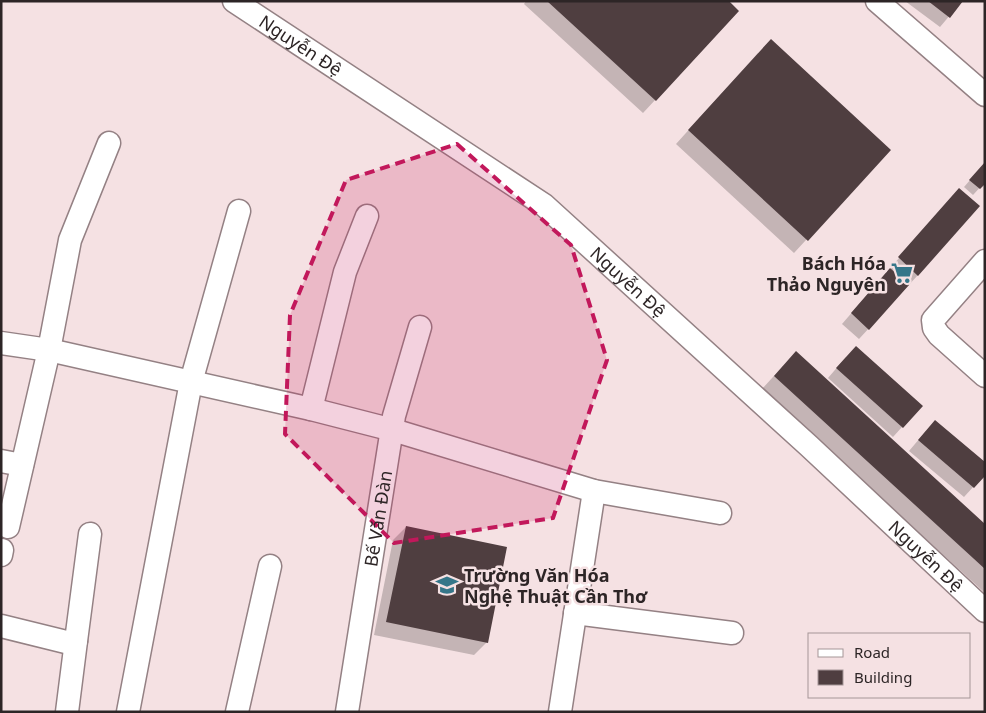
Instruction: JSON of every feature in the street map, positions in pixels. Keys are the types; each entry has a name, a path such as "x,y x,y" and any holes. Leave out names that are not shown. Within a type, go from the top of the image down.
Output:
{"street":[{"name":"Nguyễn Đệ","path":"234,1 544,205 809,446 985,611"},
{"path":"876,1 985,95"},
{"path":"8,527 12,463 48,350 70,240 109,143"},
{"path":"128,712 191,382 239,211"},
{"path":"311,409 345,272 367,216"},
{"path":"985,261 933,320 934,328 939,335 985,376"},
{"name":"Bế Văn Đàn","path":"347,712 393,430 420,327"},
{"path":"1,343 48,350 311,409 393,430 594,491 720,512"},
{"path":"560,712 594,491"},
{"path":"67,712 90,534"},
{"path":"237,712 270,566"},
{"path":"575,613 732,633"},
{"path":"1,626 66,642 76,641"}],"highlighted area":[{"path":"457,144 571,245 607,360 553,518 394,543 285,434 290,315 346,180"}],"building":[{"path":"547,1 729,1 739,11 656,101"},
{"path":"928,1 963,1 950,18"},
{"path":"771,39 891,150 808,241 688,130"},
{"path":"985,162 985,184 980,189 969,180"},
{"path":"959,188 980,206 918,276 898,257"},
{"path":"890,268 909,285 869,330 851,313"},
{"path":"856,346 923,406 903,428 836,368"},
{"path":"796,351 985,524 985,569 774,376"},
{"path":"935,420 985,462 985,476 974,488 918,440"},
{"name":"Trường Văn Hóa Nghệ Thuật Cần Thơ","path":"406,526 507,547 488,643 386,622"}],"place":[{"name":"Bách Hóa Thảo Nguyên","path":"902,273"},
{"name":"Trường Văn Hóa Nghệ Thuật Cần Thơ","path":"447,585"}]}
